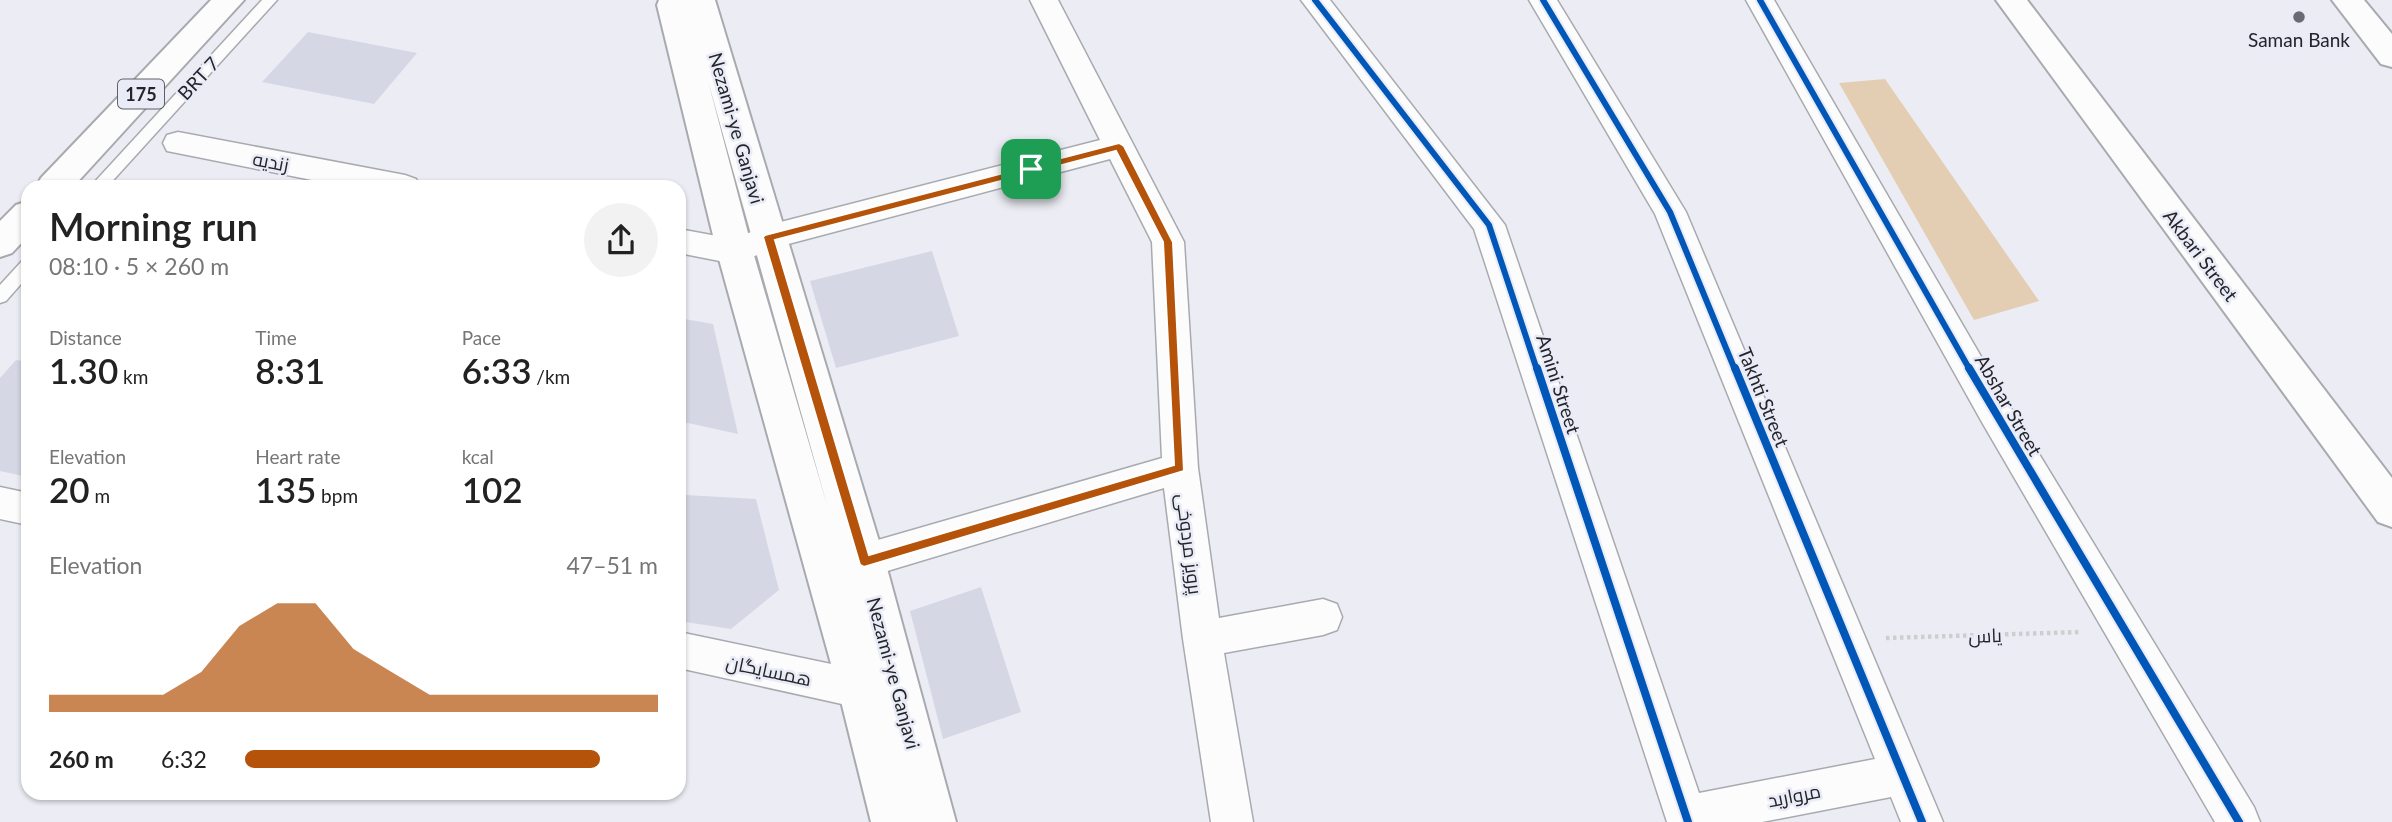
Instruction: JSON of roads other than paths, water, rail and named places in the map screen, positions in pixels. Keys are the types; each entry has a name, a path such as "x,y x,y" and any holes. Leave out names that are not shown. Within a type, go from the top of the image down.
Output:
{"street":[{"name":"Nezami-ye Ganjavi","path":"674,0 671,5 752,245 864,561 894,822"},
{"name":"Nezami-ye Ganjavi","path":"700,0 752,245 877,681 933,822"},
{"name":"پرویز مردوخی","path":"1044,0 1168,242 1180,468 1202,639 1232,822"},
{"name":"Amini Street","path":"1315,0 1489,225 1688,819"},
{"name":"Takhti Street","path":"1543,0 1670,212 1922,822"},
{"name":"Abshar Street","path":"1760,0 1843,150 2123,633 2239,822"},
{"name":"Akbari Street","path":"2011,0 2392,509"},
{"path":"2347,0 2392,55"},
{"name":"175","path":"59,180 225,1"},
{"name":"زندیه","path":"178,143 369,180"},
{"path":"686,241 752,245 1119,146"},
{"path":"0,243 21,221"},
{"path":"864,561 1180,468"},
{"path":"0,503 21,508"},
{"path":"1202,639 1323,617"},
{"name":"همسایگان","path":"686,651 877,681"},
{"name":"مروارید","path":"1688,819 1902,774"}],"lane":[{"name":"BRT 7","path":"104,180 270,0"},
{"path":"0,296 21,273"}],"place":[{"name":"Saman Bank","path":"2299,17"}]}
